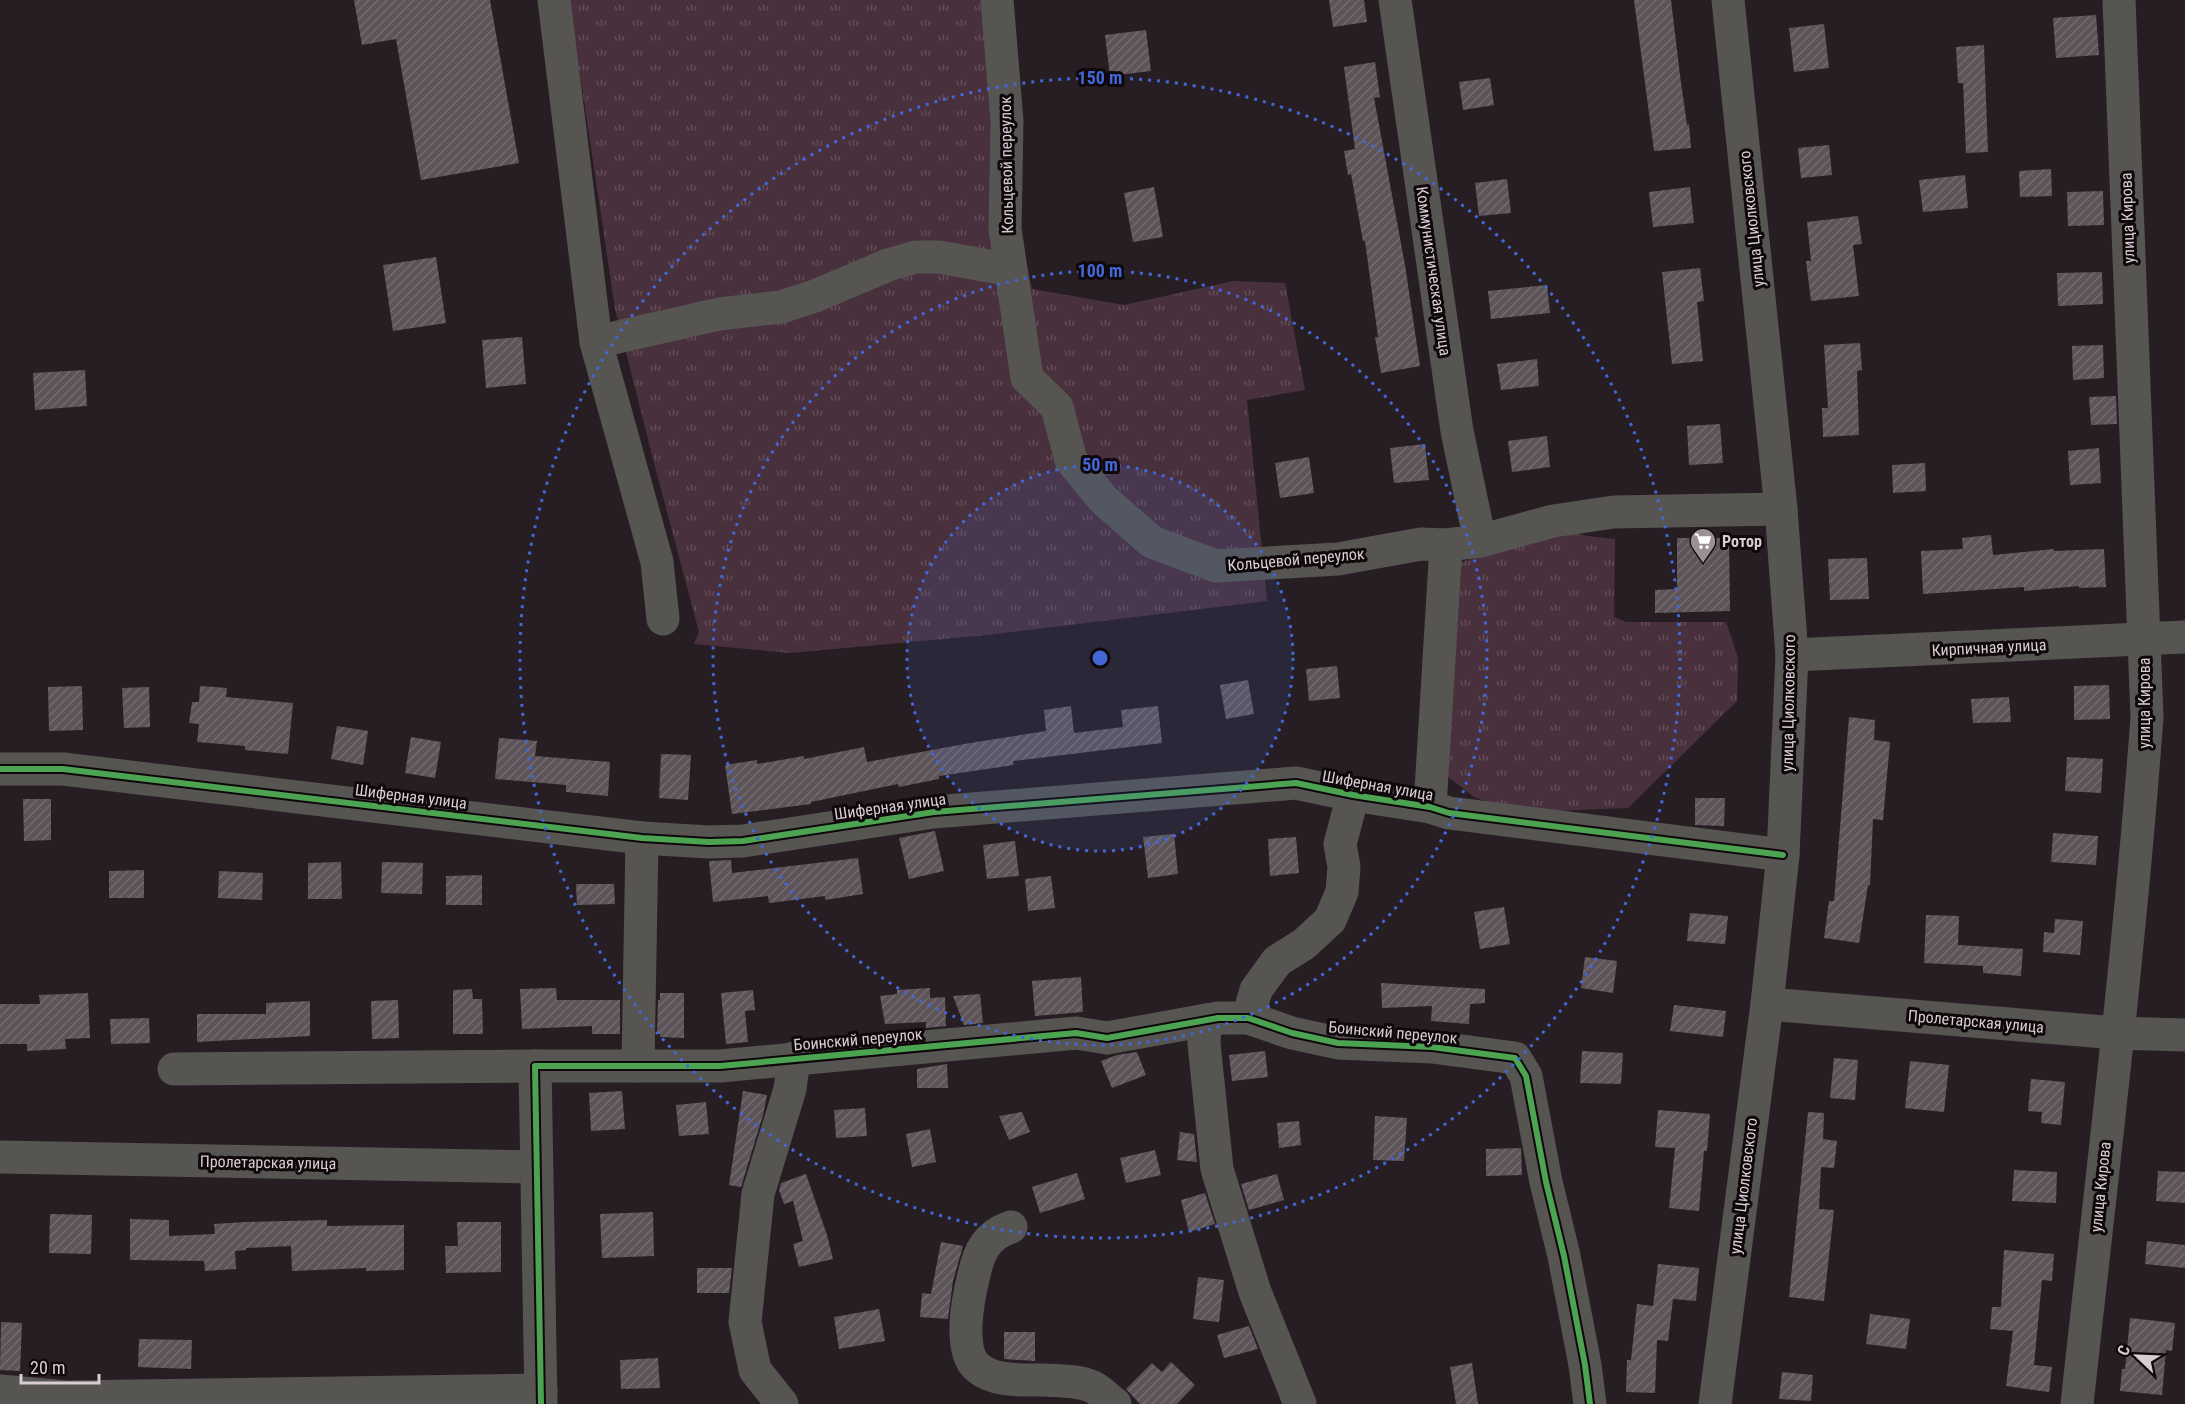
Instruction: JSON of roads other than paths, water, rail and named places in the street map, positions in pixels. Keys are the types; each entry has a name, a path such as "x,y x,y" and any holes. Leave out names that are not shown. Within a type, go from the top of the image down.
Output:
{"street":[{"path":"554,0 596,342 657,561 663,619"},
{"name":"Кольцевой переулок","path":"997,0 1007,121 1005,229 1027,378 1057,406 1071,460 1103,499 1152,542 1216,566 1338,559 1421,544 1446,545 1480,541 1553,521 1614,512 1781,509"},
{"name":"Коммунистическая улица","path":"1395,0 1457,431 1480,541"},
{"name":"улица Циолковского","path":"1715,1404 1767,1004 1783,855 1792,655 1781,509 1728,0"},
{"name":"улица Кирова","path":"2077,1404 2117,1033 2147,717 2119,0"},
{"path":"596,342 719,314 781,307 814,296 888,265 916,257 939,257 1011,270"},
{"path":"1430,807 1446,545"},
{"name":"Кирпичная улица","path":"1792,655 2185,637"},
{"name":"Шиферная улица","path":"0,769 63,769 642,837 709,842 743,841 934,812 1296,783 1430,807 1449,813 1783,855"},
{"path":"1248,1018 1256,990 1277,961 1304,944 1330,920 1342,892 1344,867 1340,844 1353,795"},
{"path":"638,1066 642,837"},
{"name":"Пролетарская улица","path":"1767,1004 2117,1033 2185,1035"},
{"name":"Боинский переулок","path":"535,1066 720,1066 1076,1033 1107,1038 1205,1020 1248,1018 1292,1033 1338,1043 1432,1047 1515,1058 1526,1076 1546,1182 1564,1256 1585,1365 1590,1404"},
{"path":"1205,1020 1204,1044 1217,1169 1255,1292 1300,1404"},
{"path":"782,1404 755,1370 745,1322 758,1194 790,1089 794,1058"},
{"path":"0,1391 66,1401 541,1397 535,1066 174,1070"},
{"name":"Пролетарская улица","path":"0,1157 536,1167"},
{"path":"1011,1227 999,1232 987,1242 979,1255 971,1287 966,1336 968,1354 977,1368 989,1374 1007,1379 1077,1382 1094,1387 1115,1404"}],"place":[{"name":"Poтор","path":"1703,564"}]}
